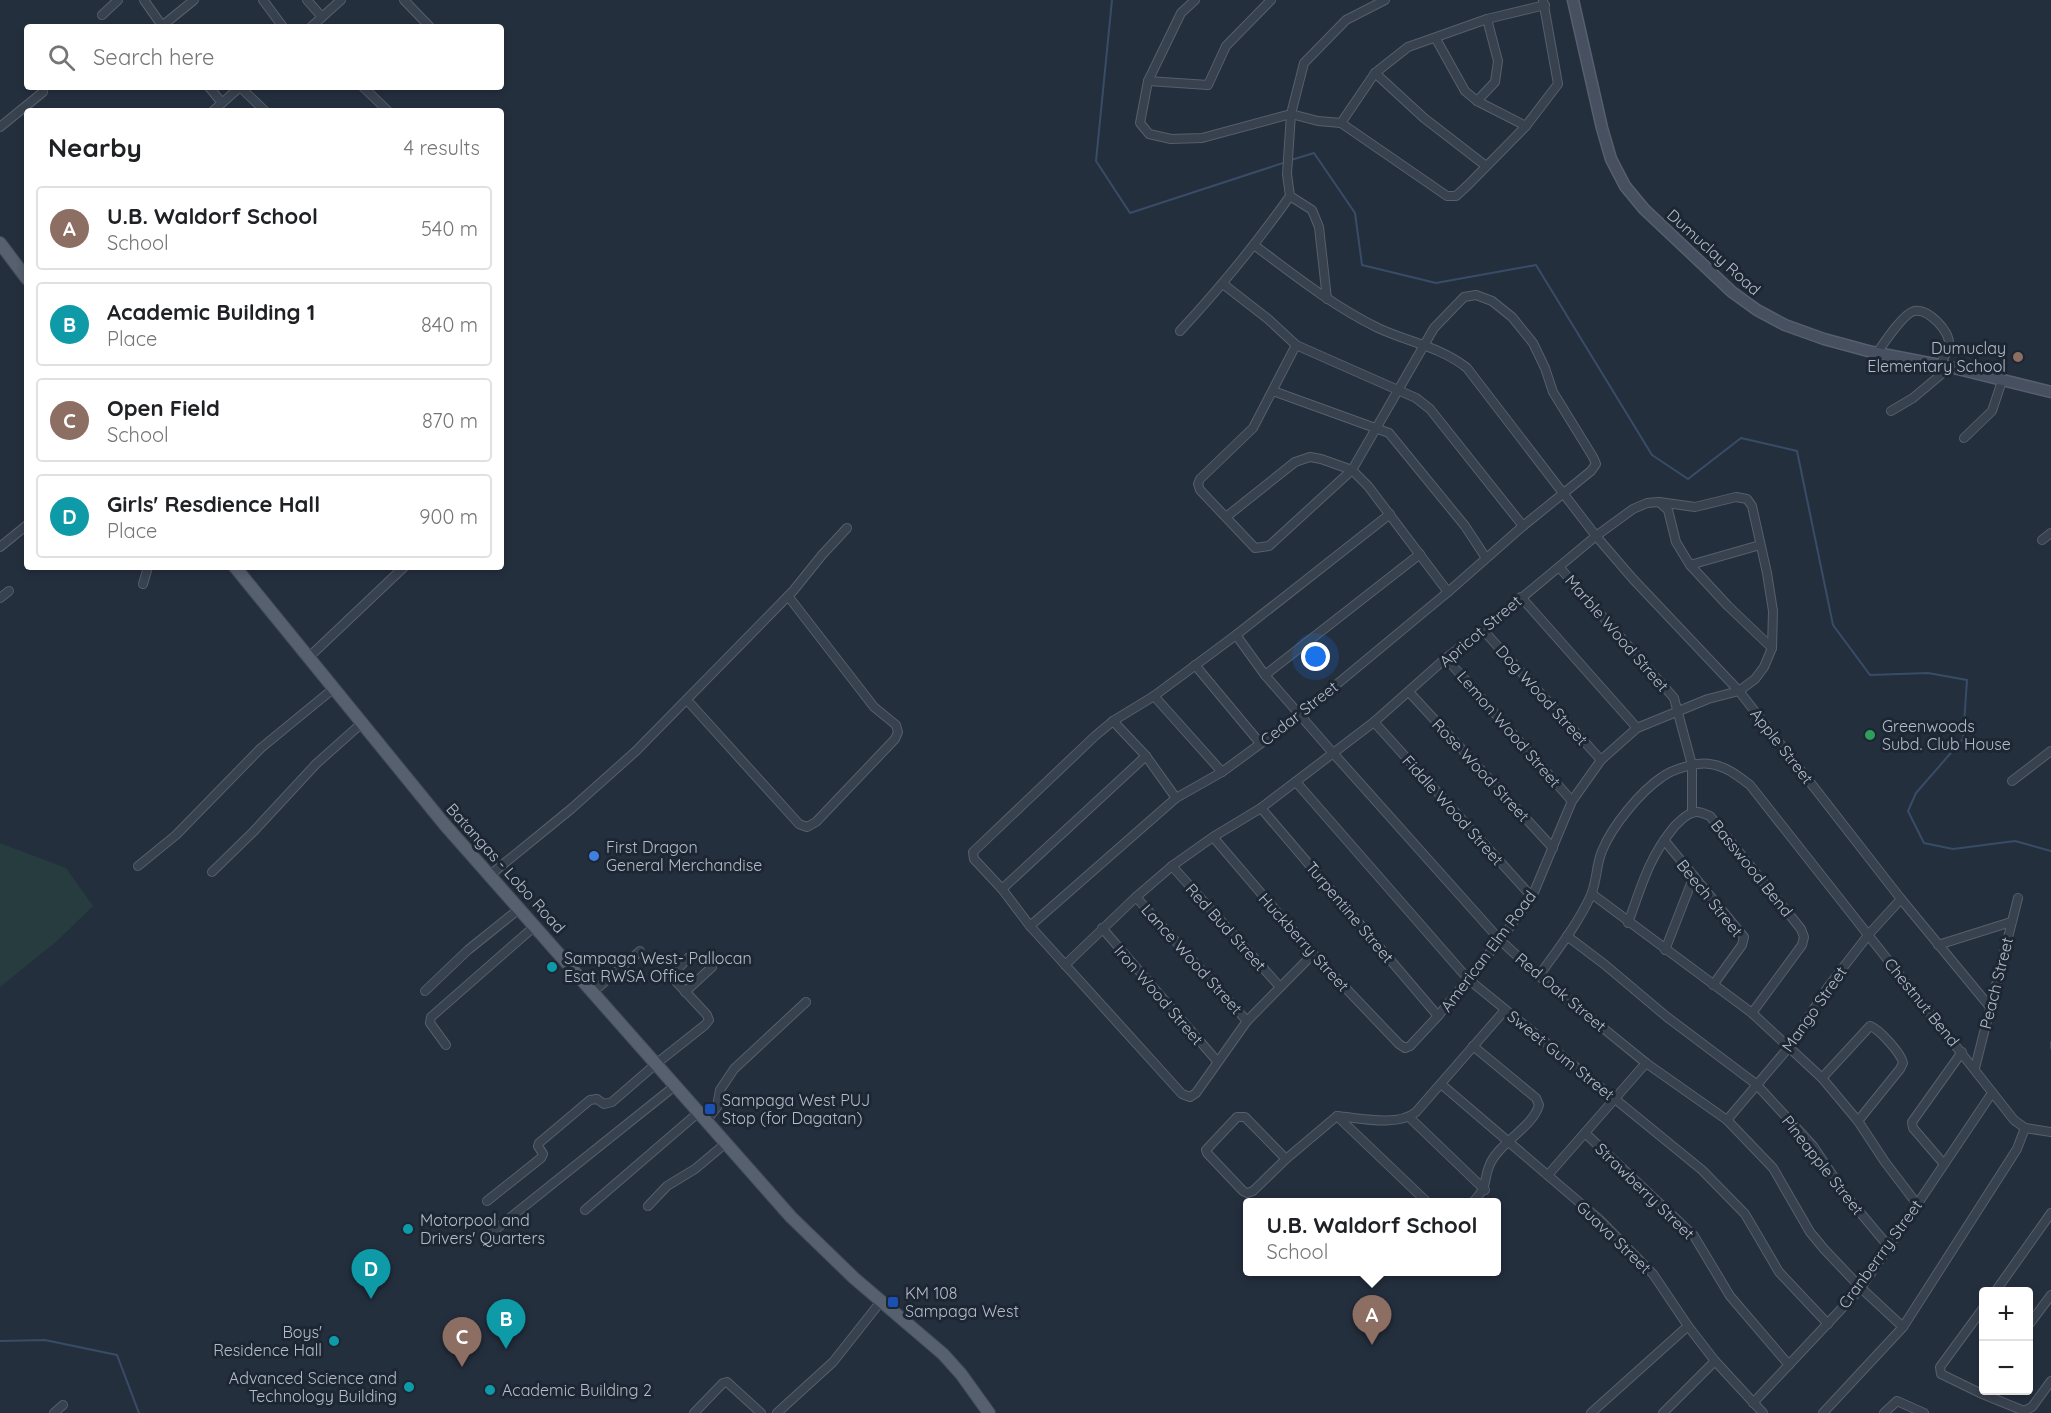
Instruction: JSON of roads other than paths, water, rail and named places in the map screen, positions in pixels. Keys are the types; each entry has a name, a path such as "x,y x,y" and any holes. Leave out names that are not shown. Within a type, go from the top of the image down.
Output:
{"main road":[{"path":"0,243 24,275"},
{"name":"Batangas - Lobo Road","path":"237,570 415,790 805,1232 854,1278 943,1354 961,1374 989,1413"}],"street":[{"path":"102,15 118,0"},
{"path":"144,0 160,24"},
{"path":"166,24 194,0"},
{"path":"263,0 281,24"},
{"path":"307,0 322,17"},
{"path":"314,24 341,0"},
{"path":"404,0 427,24"},
{"path":"1195,0 1181,14 1148,81 1140,123 1149,134 1171,139 1202,138 1291,114 1317,121 1341,123 1447,196 1456,195 1526,126 1558,84 1544,3 1487,19 1436,39 1408,47 1375,72 1341,123"},
{"path":"1148,81 1208,85 1226,46 1271,0"},
{"name":"Dumuclay Road","path":"1573,0 1602,128 1611,159 1625,186 1644,209 1732,292 1757,310 1824,339 2051,392"},
{"path":"1180,331 1223,284 1290,196 1287,174 1291,114 1304,63 1346,20 1381,1"},
{"path":"1477,100 1495,82 1498,60 1487,19"},
{"path":"1436,39 1455,77 1465,91 1477,100 1526,126"},
{"path":"1375,72 1424,118 1486,166"},
{"path":"211,90 222,103"},
{"path":"216,108 237,90"},
{"path":"243,90 262,108"},
{"path":"366,90 385,108"},
{"path":"0,127 43,92"},
{"path":"1290,196 1312,210 1319,226 1327,299"},
{"name":"Apple Street","path":"1254,245 1327,299 1378,328 1424,347 1441,351 1455,358 1467,368 1596,536 1633,579 1739,691 1901,899 1990,1007"},
{"path":"1223,284 1268,319 1296,345 1416,398 1430,410 1522,526"},
{"name":"Cedar Street","path":"1030,926 1176,798 1222,772 1301,714 1448,592 1522,526 1591,471 1596,464 1553,392 1533,343 1512,317 1492,301 1476,295 1464,297 1444,316 1424,347"},
{"path":"1877,353 1903,320 1913,312 1920,312 1938,322 1948,336 1945,366 1920,392 1891,411"},
{"path":"1296,345 1253,428 1200,479 1198,484 1200,490 1255,548 1261,549 1269,546 1352,470 1424,347"},
{"path":"1964,438 1992,411 2002,381"},
{"path":"1273,391 1389,433 1465,526 1486,558"},
{"path":"1226,518 1295,462 1310,457 1352,470 1390,513 1448,592"},
{"path":"1659,502 1695,507 1736,497 1747,499 1752,506 1773,611 1772,648 1764,667 1755,679 1739,691 1677,710 1692,765 1692,813"},
{"path":"1659,502 1668,510 1676,542 1690,565 1772,648"},
{"name":"Apricot Street","path":"1065,965 1102,928 1172,866 1212,837 1261,808 1296,783 1374,722 1446,658 1560,568 1596,536 1633,509 1647,503 1659,502"},
{"path":"1313,954 1248,1021 1196,1093 1190,1097 1182,1094 1030,926 1002,889 975,859 973,852 1113,721 1155,696 1390,513"},
{"path":"0,547 24,527"},
{"path":"490,875 571,809 636,751 788,596 847,528"},
{"path":"2042,540 2051,533"},
{"path":"1690,565 1760,545"},
{"path":"1265,675 1420,554"},
{"name":"Marble Wood Street","path":"1560,568 1674,698 1677,710"},
{"path":"143,584 147,570"},
{"path":"308,658 401,570"},
{"path":"0,598 9,591"},
{"path":"687,700 799,824 807,827 816,822 895,739 898,732 896,725 874,707 788,596"},
{"path":"1521,597 1637,728"},
{"name":"Dog Wood Street","path":"1483,630 1601,760"},
{"name":"Red Oak Street","path":"1236,635 1265,675 1500,940 1539,976 1646,1063 1727,1120 1773,1168 1810,1232 1824,1249 1903,1327"},
{"name":"Lemon Wood Street","path":"1446,658 1572,801"},
{"path":"1195,665 1260,743"},
{"path":"138,866 176,834 261,748 333,689"},
{"name":"Rose Wood Street","path":"1409,692 1553,848"},
{"path":"1155,696 1222,772"},
{"name":"American Elm Road","path":"1399,1044 1405,1048 1410,1047 1500,940 1532,897 1572,801 1601,760 1637,728 1677,710"},
{"path":"1113,721 1146,756 1176,798"},
{"name":"Fiddle Wood Street","path":"1374,722 1532,897"},
{"path":"212,872 316,764 362,723"},
{"path":"2012,781 2051,751"},
{"path":"1002,889 1146,756"},
{"name":"Chestnut Bend","path":"1539,976 1567,936 1592,894 1602,850 1611,832 1644,792 1664,775 1692,765 1709,763 1729,769 1750,785 1975,1068 1992,1093 2014,1120 2025,1128"},
{"name":"Sweet Gum Street","path":"1296,783 1468,979 1702,1170 1745,1214 1779,1272 1828,1324"},
{"name":"Turpentine Street","path":"1261,808 1438,1016"},
{"name":"Basswood Bend","path":"1628,923 1645,874 1664,840 1684,817 1700,812 1710,816 1803,933 1802,945 1752,1013"},
{"name":"Huckberry Street","path":"1212,837 1313,954 1399,1044"},
{"name":"Beech Street","path":"1664,840 1744,937 1742,945 1713,985"},
{"name":"Red Bud Street","path":"1172,866 1280,987"},
{"path":"1665,950 1694,876"},
{"path":"1592,894 1752,1013 1822,1078 1858,1121 1917,1204"},
{"name":"Lance Wood Street","path":"1136,897 1248,1021"},
{"name":"Peach Street","path":"1975,1068 2018,898"},
{"name":"Mango Street","path":"1727,1120 1788,1047 1828,987 1869,934 1901,899"},
{"path":"425,991 468,950 519,909"},
{"path":"1938,945 2011,922"},
{"path":"446,1045 430,1023 431,1017 535,926"},
{"name":"Iron Wood Street","path":"1102,928 1217,1062"},
{"name":"Pineapple Street","path":"1567,936 1667,1017 1756,1084 1813,1146 1848,1198 1889,1247"},
{"path":"593,992 640,951"},
{"path":"487,1201 541,1158 543,1154 538,1146 539,1143 590,1100 597,1099 604,1104 612,1102 705,1025 709,1020 707,1015 671,976 689,957"},
{"path":"685,992 711,967"},
{"path":"585,1209 717,1107 720,1090 734,1069 806,1002"},
{"path":"1286,1159 1245,1117 1241,1116 1237,1117 1206,1150 1243,1191 1248,1193 1337,1116 1396,1120 1409,1118 1504,1010"},
{"path":"1822,1078 1870,1026 1876,1028 1889,1042 1903,1063 1858,1121"},
{"path":"1473,1046 1536,1098 1539,1105 1537,1112 1509,1140 1491,1163 1485,1190 1478,1198"},
{"path":"1943,1163 1913,1128 1912,1122 1962,1052"},
{"path":"1548,1175 1646,1063"},
{"name":"Guava Street","path":"1441,1084 1600,1220 1653,1274 1715,1361 1763,1413"},
{"path":"486,1237 676,1085"},
{"name":"Cranberrry Street","path":"1753,1403 1861,1288 1992,1093"},
{"path":"1337,1116 1422,1198"},
{"path":"1409,1118 1485,1190"},
{"path":"1823,1413 1903,1327 2017,1149 2025,1128 2051,1132"},
{"name":"Strawberry Street","path":"1585,1133 1694,1236 1730,1296 1789,1365"},
{"path":"648,1206 667,1186 694,1169 726,1143"},
{"path":"1999,1287 2051,1213"},
{"path":"2033,1319 2051,1295"},
{"path":"777,1413 832,1362 882,1300"},
{"path":"1979,1313 1940,1370 1943,1375 1979,1389"},
{"path":"1591,1413 1688,1326"},
{"path":"1664,1413 1715,1361"},
{"path":"1992,1395 2020,1410 2027,1411 2051,1381"},
{"path":"694,1413 723,1383 727,1382 761,1413"},
{"path":"1886,1412 1897,1401 1924,1413"},
{"path":"54,1413 63,1406"}],"waterway":[{"path":"1112,0 1096,161 1130,213 1286,162"},
{"path":"1291,160 1314,153 1355,213 1362,265 1436,283 1536,265 1652,455 1688,479 1741,438 1797,451 1833,625 1870,675 1928,673 1967,680 1963,739 1916,793 1908,811 1924,843 1953,849 2015,841 2051,851"},
{"path":"2051,1042 2051,1048"},
{"path":"0,1341 45,1340 117,1355 139,1413"}],"place":[{"name":"Dumuclay Elementary School","path":"2018,357"},
{"name":"Greenwoods Subd. Club House","path":"1870,735"},
{"name":"First Dragon General Merchandise","path":"594,856"},
{"name":"Sampaga West- Pallocan Esat RWSA Office","path":"552,967"},
{"name":"Sampaga West PUJ Stop (for Dagatan)","path":"710,1109"},
{"name":"Motorpool and Drivers' Quarters","path":"408,1229"},
{"name":"Girls' Resdience Hall","path":"371,1299"},
{"name":"KM 108 Sampaga West","path":"893,1302"},
{"name":"Boys' Residence Hall","path":"334,1341"},
{"name":"U.B. Waldorf School","path":"1372,1345"},
{"name":"Academic Building 1","path":"506,1349"},
{"name":"Open Field","path":"462,1367"},
{"name":"Advanced Science and Technology Building","path":"409,1387"},
{"name":"Academic Building 2","path":"490,1390"}]}
